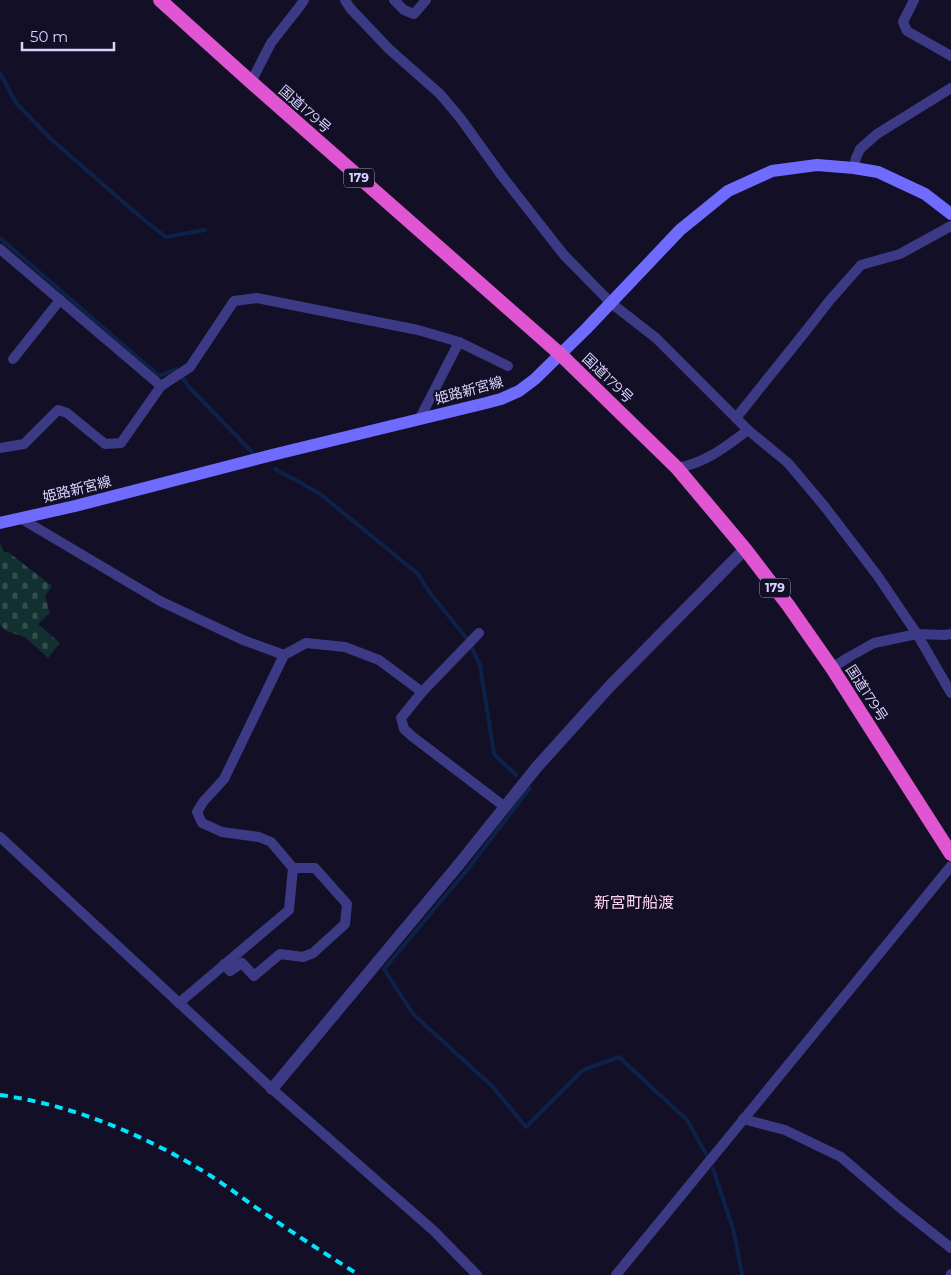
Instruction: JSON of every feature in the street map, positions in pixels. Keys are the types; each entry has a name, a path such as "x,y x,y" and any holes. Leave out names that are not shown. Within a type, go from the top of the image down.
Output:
{"highway":[{"name":"国道179号","path":"160,0 560,354 677,468 788,604 832,668 951,854"}],"main road":[{"name":"姫路新宮線","path":"0,523 75,506 493,401 519,391 535,379 586,329 680,230 728,191 772,170 817,165 878,172 925,194 951,214"}],"street":[{"path":"251,82 271,43 304,0"},
{"path":"345,0 350,8 389,49 440,94 564,255 611,303 656,338 748,430 788,463 825,507 877,575 917,634 951,693"},
{"path":"394,0 404,10 414,14 426,0"},
{"path":"914,0 903,22 907,31 951,56"},
{"path":"854,168 860,149 877,134 951,88"},
{"path":"736,418 830,300 861,265 900,254 951,226"},
{"path":"0,249 161,386"},
{"path":"0,448 24,444 58,410 67,413 105,444 121,442 161,386 190,367 234,301 257,298 418,330 459,342 508,366"},
{"path":"13,360 60,300"},
{"path":"420,418 459,342"},
{"path":"677,468 692,466 712,456 748,430"},
{"path":"20,518 160,601 243,640 284,655"},
{"path":"272,1089 536,768 610,686 745,550"},
{"path":"479,633 422,692 401,718 404,729 413,737 504,807"},
{"path":"832,668 874,643 917,634 951,634"},
{"path":"179,1002 289,910 293,868 271,842 259,837 222,832 202,823 197,812 203,802 224,779 284,655 306,643 345,647 379,660 422,692"},
{"path":"0,837 272,1089 434,1232 477,1275"},
{"path":"616,1275 951,866"},
{"path":"224,964 230,970 242,963 254,976 280,954 303,957 313,953 345,924 347,904 315,868 293,868"},
{"path":"743,1119 785,1130 841,1157 951,1248"}],"green space":[{"path":"0,543 4,552 8,552 52,586 45,596 50,613 38,624 60,643 48,658 25,637 6,631 0,625"}],"waterway":[{"path":"0,73 16,103 51,139 166,237 205,230"},
{"path":"0,238 159,376 176,369 177,371"},
{"path":"183,378 189,387 252,452"},
{"path":"275,469 319,493 418,574 430,593 468,640 480,665 494,754 516,775"},
{"path":"530,788 467,870 384,969 413,1014 492,1086 526,1127 583,1070 619,1057 687,1120 706,1154"},
{"path":"713,1169 734,1232 742,1275"}],"railway":[{"path":"0,1095 55,1106 82,1114 136,1135 187,1161 211,1176 292,1232 359,1275"}],"district":[{"name":"新宮町船渡","path":"634,902"}]}
